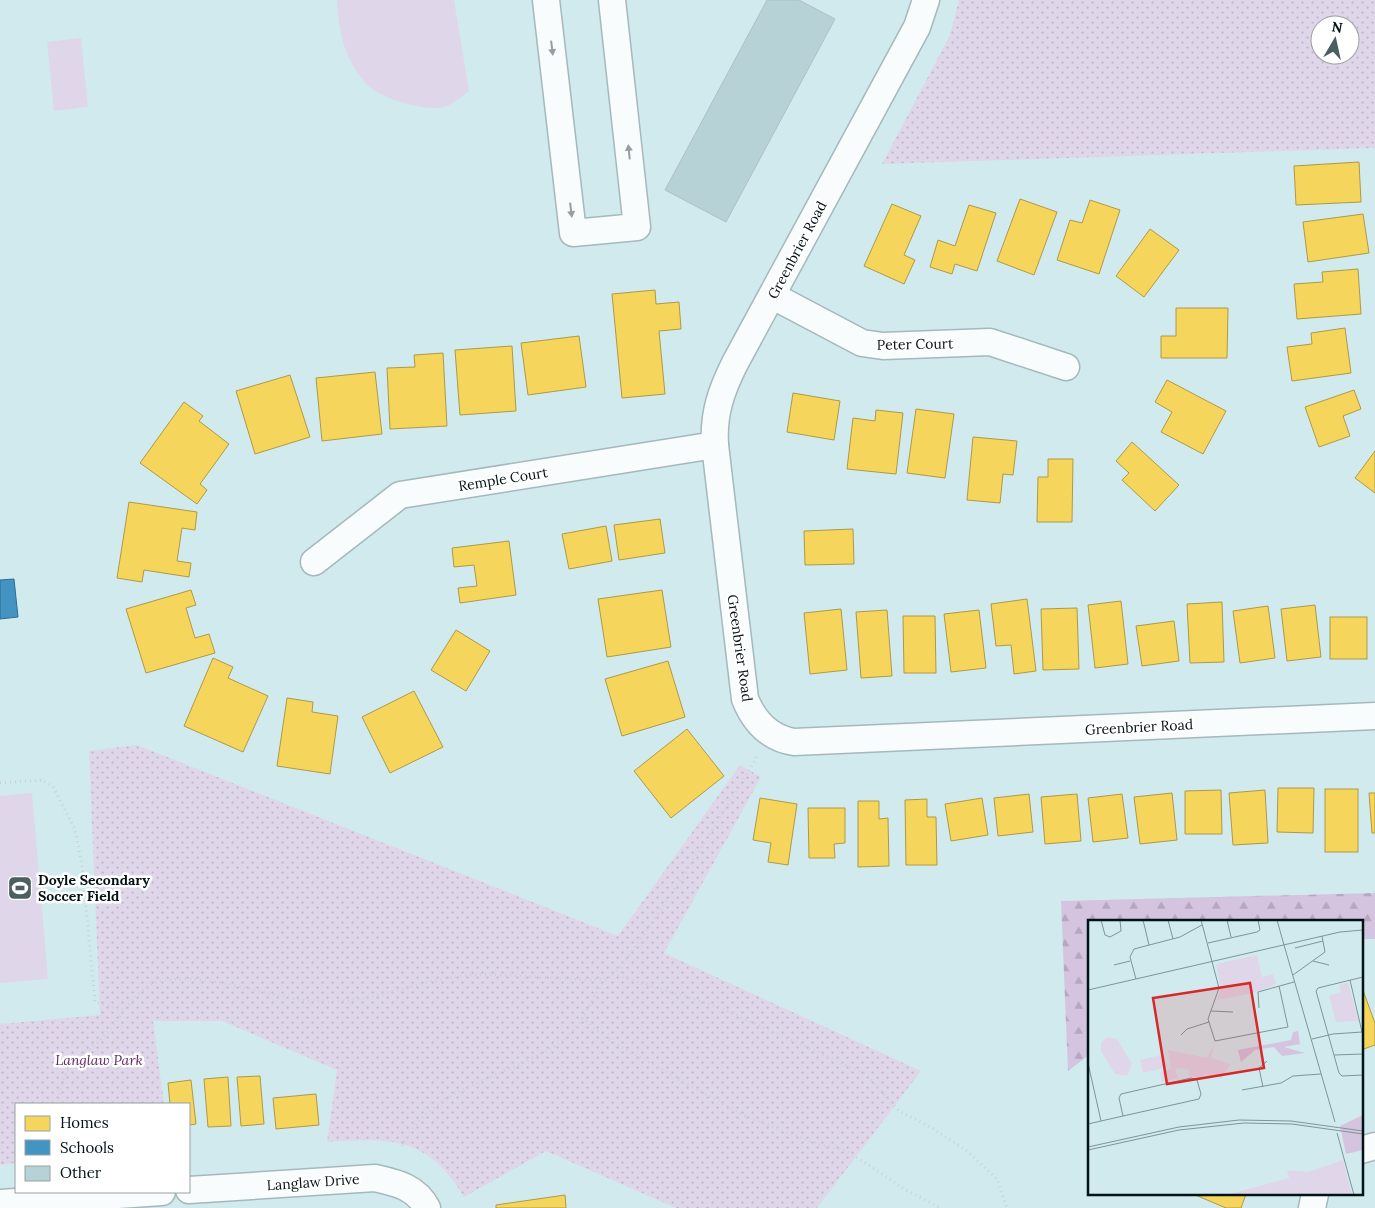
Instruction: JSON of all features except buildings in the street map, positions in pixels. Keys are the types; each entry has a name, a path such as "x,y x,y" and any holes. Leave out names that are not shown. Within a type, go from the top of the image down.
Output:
{"street":[{"path":"546,0 573,233 637,227 612,0"},
{"name":"Greenbrier Road","path":"926,0 917,27 723,386 716,409 715,445 745,698 750,712 780,740 794,742 1375,716"},
{"name":"Peter Court","path":"773,296 862,343 883,346 990,342 1066,367"},
{"name":"Remple Court","path":"314,562 400,495 715,445"},
{"path":"1362,1150 1375,1146"},
{"name":"Langlaw Drive","path":"190,1190 375,1178 398,1183 413,1190 422,1198 427,1208"},
{"path":"0,1203 147,1193"}],"path":[{"path":"58,1103 63,1080 69,1069 107,1034 145,988 161,982 206,982 287,998 325,1002 360,1000 438,979 471,975 582,981 605,979 613,974 651,924 756,759 760,723"},
{"path":"0,783 42,780 52,787 78,838 95,1002 126,1010"},
{"path":"613,974 718,1007 866,1074 899,1111 932,1128 966,1150 997,1179 1007,1208"},
{"path":"402,1146 409,1130 437,1106 485,1078 541,1055 563,1041 582,1018 605,979"},
{"path":"582,1018 607,1039 738,1112 813,1142 847,1152 906,1190 941,1208"}],"green space":[{"path":"337,0 454,0 469,91 451,104 439,108 408,104 376,92 362,79 346,51 339,22"},
{"path":"959,0 1375,0 1375,148 882,164 950,35"},
{"path":"81,38 88,107 54,111 47,42"},
{"name":"Langlaw Park","path":"137,745 618,936 740,765 761,777 664,953 921,1071 817,1208 676,1208 546,1151 464,1197 450,1177 436,1162 406,1145 370,1140 327,1142 337,1070 222,1021 153,1021 164,1103 15,1103 15,1163 0,1165 0,1024 100,1015 89,751"},
{"name":"Doyle Secondary Soccer Field","path":"32,793 48,979 0,983 0,796"},
{"path":"1375,893 1375,939 1362,939 1362,920 1088,920 1088,1056 1068,1071 1061,901"}],"place":[{"name":"Doyle Secondary Soccer Field","path":"20,888"}]}
